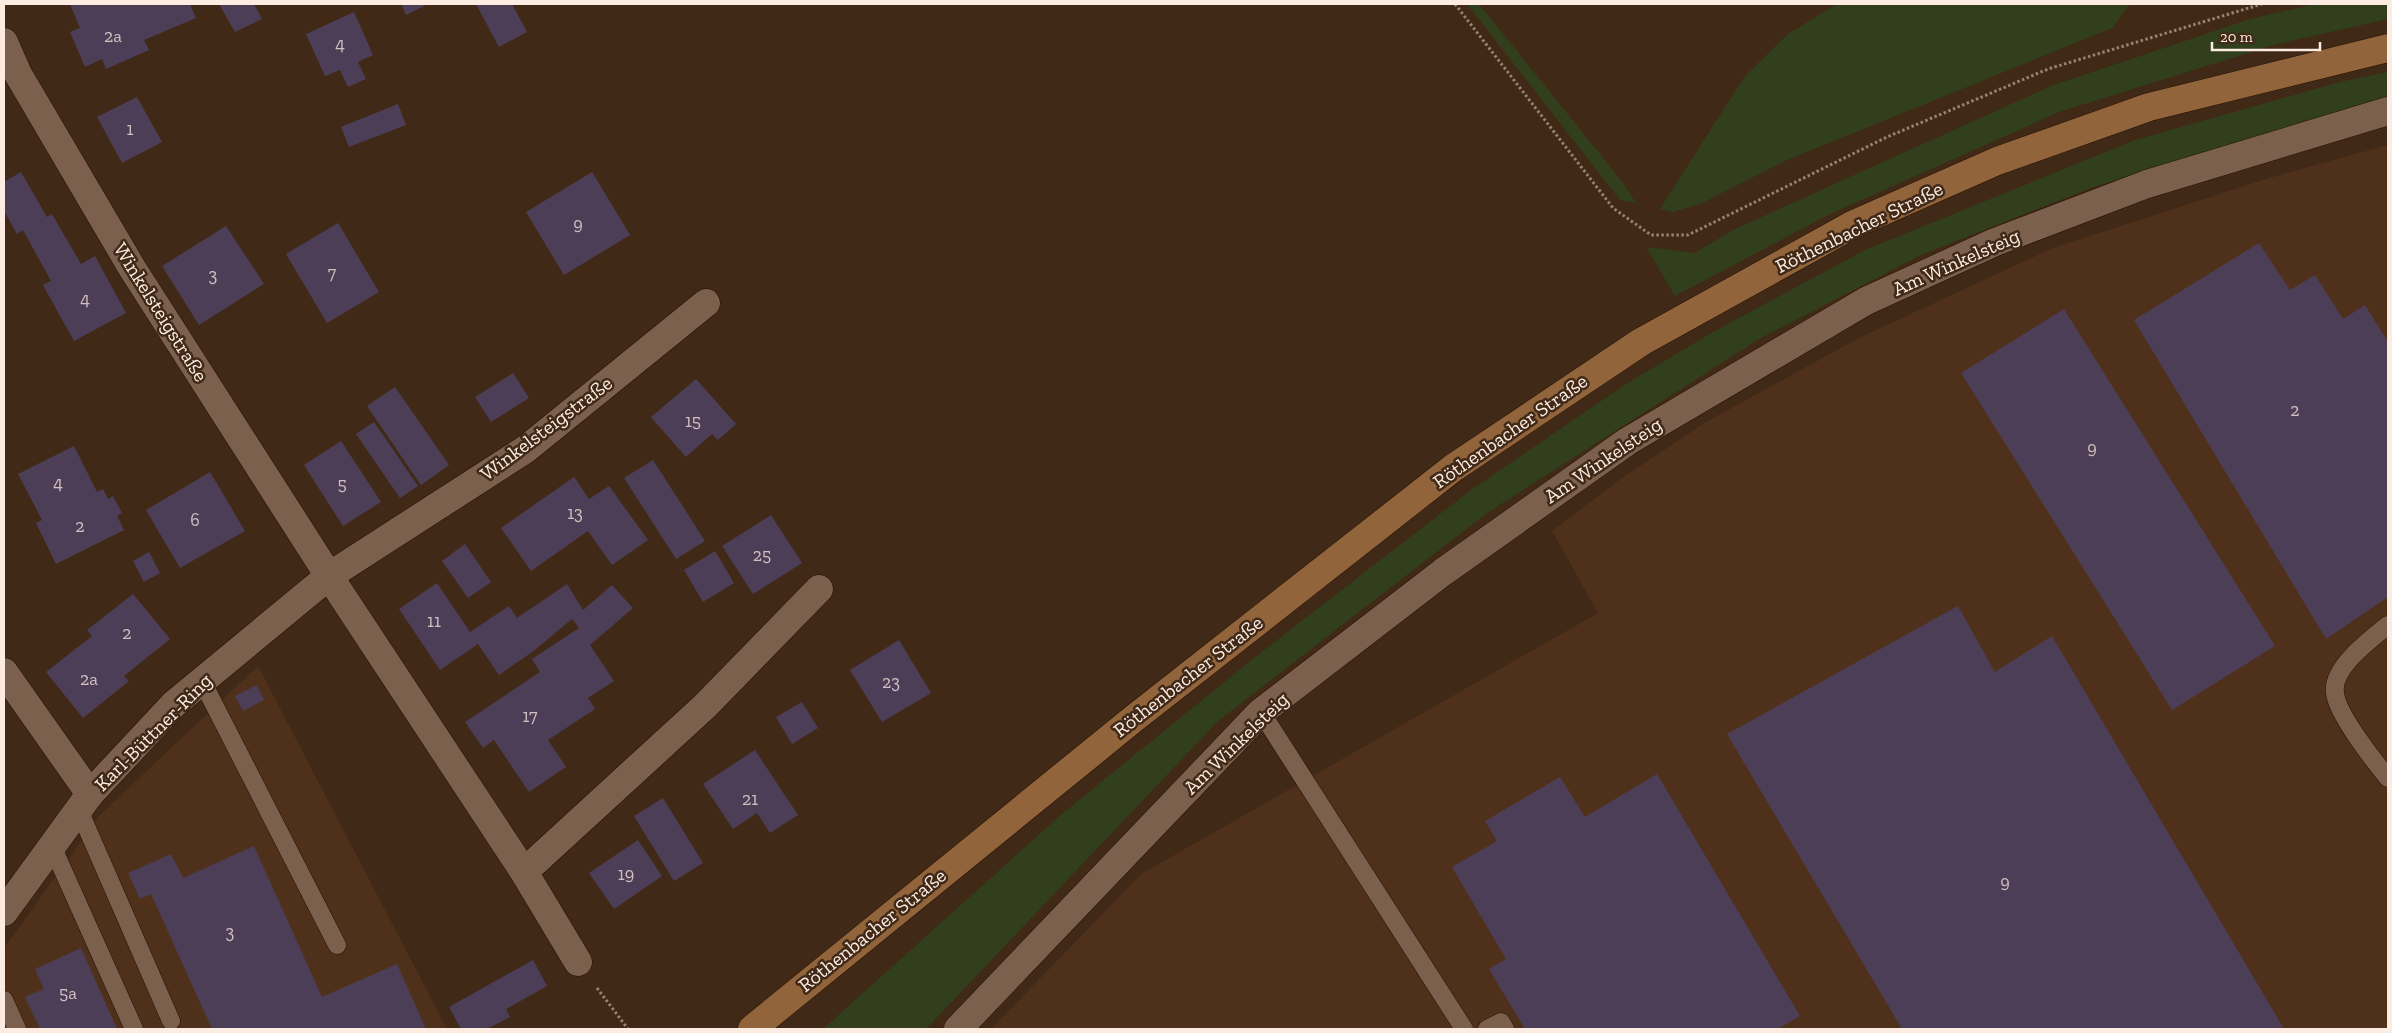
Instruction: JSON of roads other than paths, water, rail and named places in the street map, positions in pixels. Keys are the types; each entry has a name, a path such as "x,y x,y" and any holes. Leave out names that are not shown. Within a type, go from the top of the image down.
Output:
{"main road":[{"name":"Röthenbacher Straße","path":"752,1029 1086,757 1453,468 1641,342 1854,224 1997,161 2149,107 2388,48"}],"street":[{"name":"Winkelsteigstraße","path":"4,42 18,74 132,268 328,576 524,872 578,962"},
{"name":"Am Winkelsteig","path":"958,1029 1261,712 1443,572 1604,456 1866,301 1995,242 2147,184 2388,111"},
{"name":"Winkelsteigstraße","path":"328,576 526,449 706,303"},
{"name":"Karl-Büttner-Ring","path":"4,912 84,802 174,704 328,576"},
{"path":"524,872 705,706 819,589"},
{"path":"4,672 84,802"}],"lane":[{"path":"2388,625 2354,653 2339,675 2334,692 2341,709 2388,778"},
{"path":"202,681 337,945"},
{"path":"1261,712 1464,1029"},
{"path":"84,802 171,1021"},
{"path":"52,846 134,1029"},
{"path":"4,1000 17,1029"},
{"path":"1487,1029 1501,1022 1505,1029"}]}
